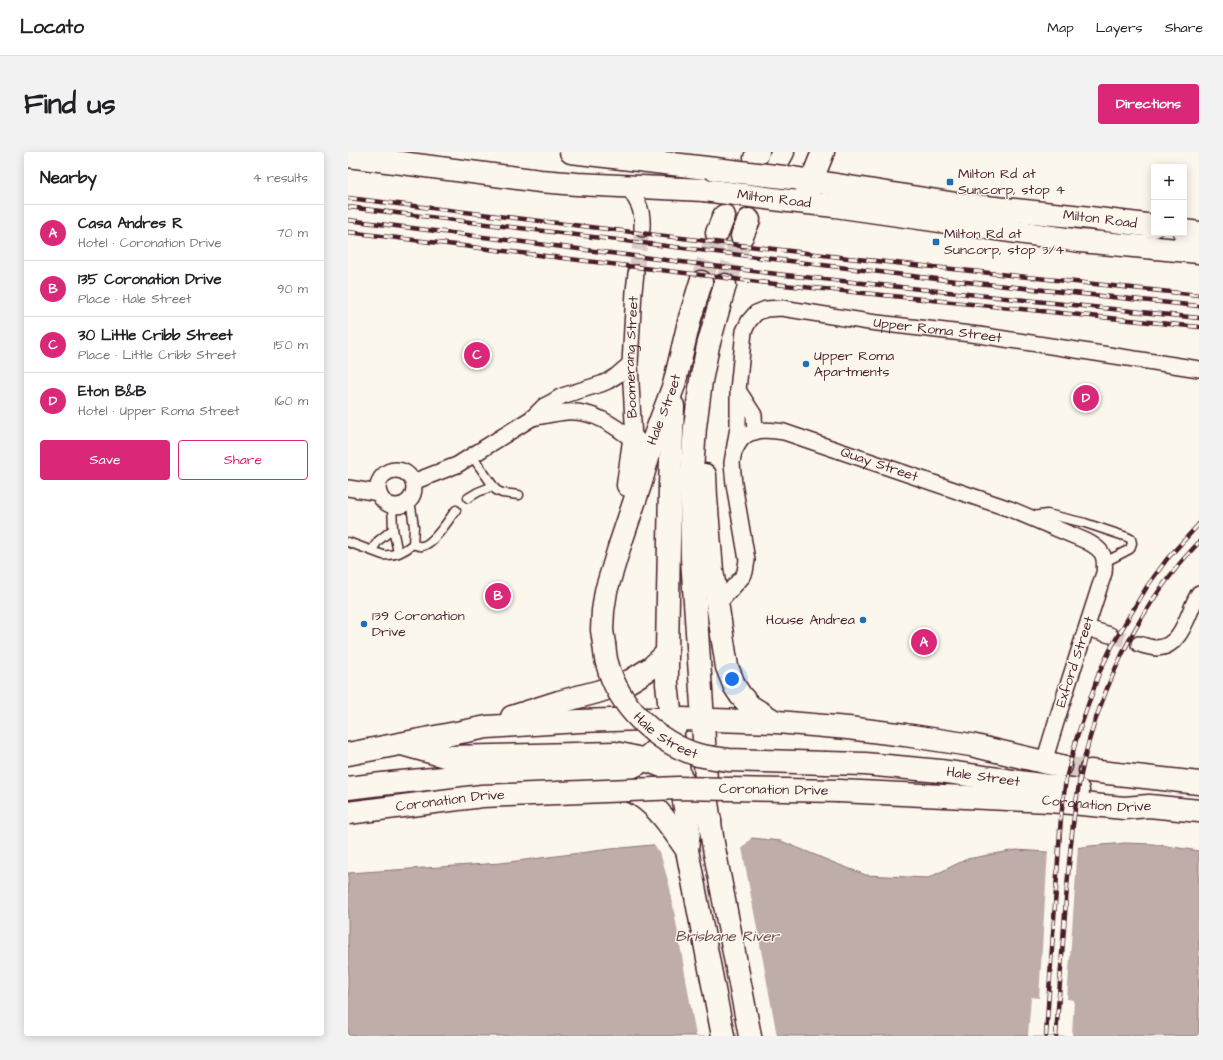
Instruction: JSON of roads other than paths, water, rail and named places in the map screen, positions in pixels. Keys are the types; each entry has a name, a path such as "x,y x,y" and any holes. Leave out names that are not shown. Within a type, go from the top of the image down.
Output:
{"main road":[{"name":"Milton Road","path":"571,152 802,179 956,204 1082,216 1151,226"},
{"path":"796,201 802,179 823,152"},
{"name":"Milton Road","path":"348,156 540,181 704,190 796,201 1072,240 1199,252"},
{"path":"1187,231 1199,232"},
{"name":"Hale Street","path":"700,282 674,385 651,446 605,598 602,630 607,663 610,673 624,700 631,709 648,727 666,740 698,755 718,759 826,763 940,771 1124,796 1149,806"},
{"name":"Hale Street","path":"725,285 708,346 698,404 691,485 691,524 709,811 713,843 750,1036"},
{"path":"674,385 670,486 667,684 675,723 680,778 688,831 687,850 723,1036"},
{"path":"623,537 625,502 633,456 634,441"},
{"path":"694,444 705,472 712,570 726,662 730,676 735,687 750,706 777,722"},
{"path":"487,727 529,711 630,681 651,668 667,653"},
{"path":"348,788 446,778 520,774 601,773 624,770 645,760 675,723 701,686"},
{"path":"348,754 487,727 643,719 675,723 703,720 777,722 848,728 971,745 1053,764"},
{"path":"400,743 448,757 615,753 645,760 664,767 680,778 709,811"},
{"name":"Coronation Drive","path":"1090,771 1199,783"},
{"path":"446,778 609,785 620,787 633,791 649,802 666,820 687,850"},
{"name":"Coronation Drive","path":"348,813 482,796 678,788 839,791 1050,801 1124,808 1149,806 1199,812"}],"street":[{"path":"628,186 640,208 642,216 642,229"},
{"name":"Boomerang Street","path":"634,441 630,364 636,273"},
{"name":"Upper Roma Street","path":"718,604 740,580 745,572 747,560 734,484 732,463 738,427 738,390 744,331 748,321 756,313 766,309 782,308 869,322 979,335 1199,369"},
{"path":"413,482 457,465 532,418 544,406 562,396 608,381 630,364"},
{"path":"734,450 744,437 755,432 754,415 738,390"},
{"path":"532,418 566,412 583,413 612,424 634,441"},
{"name":"Quay Street","path":"755,432 769,430 784,432 1010,508 1095,546 1102,552 1105,562"},
{"path":"348,488 378,493 386,503 396,506 404,504 410,499 414,491 413,482 407,474 397,470 391,470 382,477 379,482 378,493"},
{"name":"Exford Street","path":"1053,764 1057,719 1104,573 1105,562"},
{"path":"1139,644 1157,648 1166,646 1184,627 1199,594"},
{"path":"1087,628 1110,635"}],"lane":[{"path":"472,456 496,490 502,493 519,495"},
{"path":"468,498 493,486"},
{"path":"348,542 383,555 398,553 407,549 413,544 414,527 410,499"},
{"path":"392,505 393,529 398,553"},
{"path":"413,544 424,546 429,543 456,510"},
{"name":"Quay Street","path":"1029,516 1047,514 1085,523 1131,539 1132,543 1130,549 1105,562"},
{"path":"372,550 378,541 393,529"}],"water":[{"name":"Brisbane River","path":"723,835 781,841 866,875 928,878 967,859 1016,850 1047,852 1125,843 1153,844 1199,851 1199,1036 348,1036 348,873 501,863 611,849 692,841"}],"tunnel":[{"path":"636,273 642,229"},
{"path":"701,282 717,233"},
{"path":"725,285 742,236"},
{"path":"1110,635 1139,644"},
{"path":"1061,766 1090,771"}],"railway":[{"path":"348,198 848,258 1199,295"},
{"path":"348,207 937,279 1199,306"},
{"path":"348,220 785,275 1199,318"},
{"path":"348,232 784,285 1199,327"},
{"path":"1046,1036 1061,817 1066,779 1076,740 1099,673 1112,646 1148,585 1167,559 1199,524"},
{"path":"1056,1036 1073,828 1080,780 1091,733 1114,672 1142,617 1165,583 1199,542"}],"place":[{"name":"Milton Rd at Suncorp, stop 4","path":"950,182"},
{"name":"Milton Rd at Suncorp, stop 3/4","path":"936,242"},
{"name":"30 Little Cribb Street","path":"477,355"},
{"name":"Upper Roma Apartments","path":"806,364"},
{"name":"Eton B&B","path":"1086,398"},
{"name":"135 Coronation Drive","path":"498,596"},
{"name":"House Andrea","path":"863,620"},
{"name":"139 Coronation Drive","path":"364,624"},
{"name":"Casa Andres R","path":"924,642"}]}
